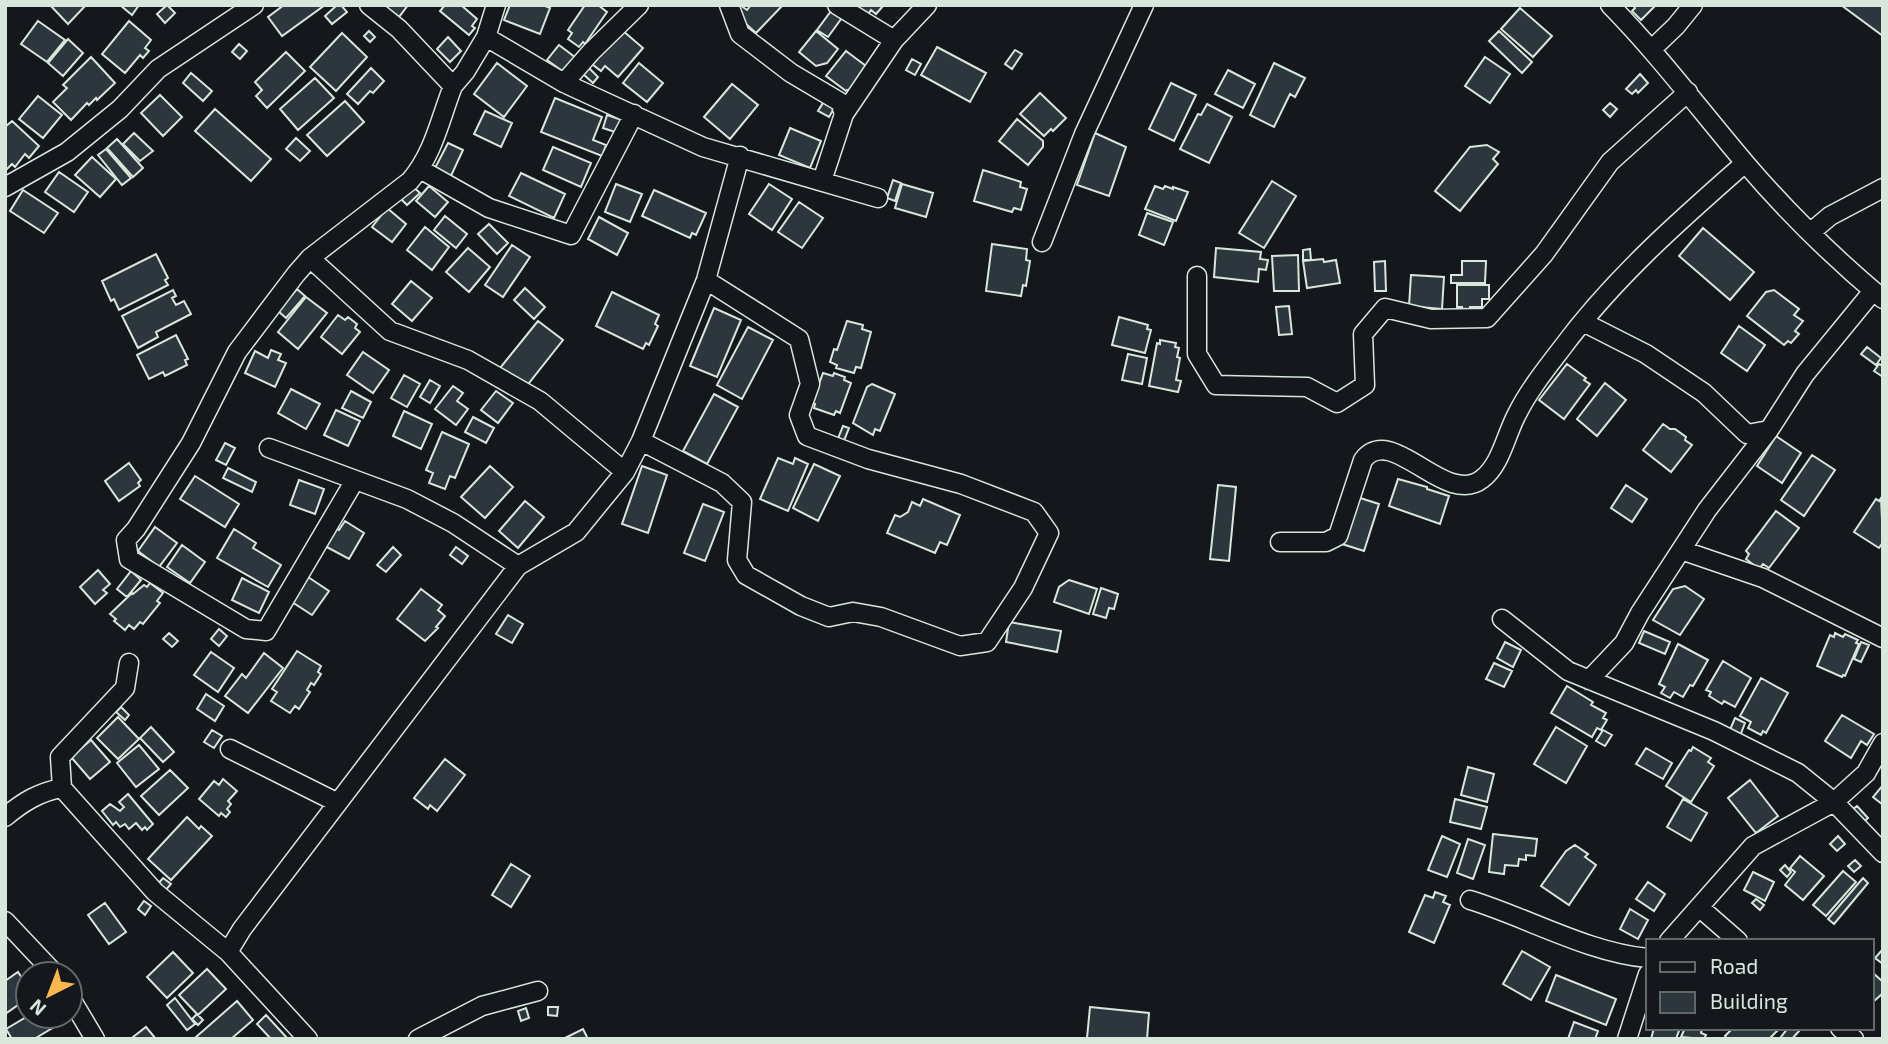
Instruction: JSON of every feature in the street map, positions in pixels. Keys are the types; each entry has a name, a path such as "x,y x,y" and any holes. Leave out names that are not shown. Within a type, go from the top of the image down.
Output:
{"street":[{"path":"5,187 67,152 120,108 158,69 254,5"},
{"path":"369,5 400,29 453,86"},
{"path":"355,480 265,631 246,629 130,559 125,540 136,529 191,443 237,352 310,258 410,181 420,169 433,145 453,86 465,72 486,37 496,5"},
{"path":"564,83 639,5"},
{"path":"729,5 740,34 791,73 840,102 844,114"},
{"path":"837,5 894,40"},
{"path":"822,181 844,114 894,40 927,5"},
{"path":"1042,242 1084,134 1144,5"},
{"path":"1588,680 1624,643 1640,613 1707,510 1769,429 1805,374 1878,295 1780,203 1652,49 1610,5"},
{"path":"1652,49 1693,5"},
{"path":"486,37 564,83 703,146 878,198"},
{"path":"1197,276 1197,355 1216,385 1307,387 1337,403 1365,385 1363,334 1385,308 1431,319 1487,318 1544,254 1610,162 1688,92"},
{"path":"420,169 489,208 571,235 634,114"},
{"path":"228,952 242,929 518,566 576,532 625,472 641,441 706,280 740,156"},
{"path":"1280,542 1326,542 1338,536 1363,460 1367,454 1376,450 1399,454 1443,480 1462,485 1476,483 1486,477 1530,391 1583,322 1669,230 1745,163"},
{"path":"1811,232 1830,216 1883,188"},
{"path":"310,258 390,331 468,360 540,401 625,472"},
{"path":"641,441 722,483 742,502 737,560 746,575 801,606 829,617 853,612 881,617 960,646 987,642 1023,588 1049,533 1034,512 961,484 868,459 807,436 799,415 810,384 799,339 706,280"},
{"path":"1583,322 1646,354 1704,393 1747,434 1769,429"},
{"path":"269,449 407,499 453,523 518,566"},
{"path":"1681,550 1763,578 1883,638"},
{"path":"1502,619 1568,671 1714,731 1798,772 1834,802 1883,853"},
{"path":"129,663 125,688 60,757 62,788 155,892 228,952 308,1039"},
{"path":"1672,939 1753,846 1834,802 1866,773 1883,743"},
{"path":"230,749 338,803"},
{"path":"5,817 43,791 62,788"},
{"path":"1470,900 1527,923 1630,956 1646,958"},
{"path":"1699,907 1736,939"},
{"path":"5,921 42,960"},
{"path":"1628,1039 1646,980"},
{"path":"418,1039 482,1006 538,991"},
{"path":"84,1021 95,1039"}],"building":[{"path":"50,5 86,5 68,24"},
{"path":"120,5 139,5 132,15"},
{"path":"167,5 175,13 165,23 157,14"},
{"path":"284,5 325,5 282,36 268,17"},
{"path":"337,5 341,5 347,12 332,24 325,16"},
{"path":"383,5 408,5 399,17"},
{"path":"445,5 461,5 477,19 472,26 475,28 469,35 440,11"},
{"path":"510,5 543,5 550,8 540,34 504,20"},
{"path":"585,5 598,5 607,12 585,44 583,42 579,47 568,39 572,33 568,30"},
{"path":"740,5 747,10 751,5 783,5 756,33 733,12"},
{"path":"846,5 883,6 876,14 871,10 864,20"},
{"path":"1633,5 1656,5 1641,20 1632,11 1635,8"},
{"path":"1841,5 1883,5 1883,36"},
{"path":"834,7 844,15 828,37 817,30"},
{"path":"1520,8 1552,36 1533,57 1501,29"},
{"path":"38,21 65,40 47,62 21,44"},
{"path":"129,21 151,40 145,48 149,51 143,58 140,55 125,73 102,54"},
{"path":"622,30 643,48 618,77 605,66 601,71 592,64"},
{"path":"369,31 375,37 370,42 364,36"},
{"path":"816,31 838,49 827,63 816,66 799,52"},
{"path":"1499,31 1532,62 1522,73 1489,41"},
{"path":"342,33 367,57 336,91 310,67"},
{"path":"448,37 461,51 450,62 437,49"},
{"path":"68,39 83,53 63,76 48,63"},
{"path":"239,44 247,51 240,59 232,52"},
{"path":"559,45 576,58 565,73 547,60"},
{"path":"937,47 986,73 970,102 921,75"},
{"path":"1015,50 1022,54 1012,69 1005,64"},
{"path":"846,51 866,66 850,92 826,76"},
{"path":"286,52 305,71 267,108 256,96 262,90 255,82"},
{"path":"91,57 115,83 97,100 96,98 89,105 87,103 71,120 53,102 67,88 63,85"},
{"path":"1485,57 1510,74 1490,103 1465,86"},
{"path":"912,59 921,64 915,75 906,70"},
{"path":"497,63 527,86 504,117 474,94"},
{"path":"639,63 663,83 647,102 623,83"},
{"path":"1274,63 1305,78 1295,97 1290,94 1274,127 1250,115"},
{"path":"371,68 384,81 358,104 347,94"},
{"path":"589,68 598,77 593,83 583,74"},
{"path":"1228,70 1255,84 1243,108 1215,94"},
{"path":"191,73 212,91 203,101 183,83"},
{"path":"1640,74 1648,83 1638,93 1636,90 1632,94 1626,89"},
{"path":"315,78 334,98 298,130 280,109"},
{"path":"1171,83 1196,95 1174,141 1149,129"},
{"path":"732,84 758,105 730,139 704,117"},
{"path":"1040,93 1066,118 1044,136 1020,114"},
{"path":"160,95 182,117 163,136 141,113"},
{"path":"38,96 62,115 43,138 19,119"},
{"path":"555,98 602,117 593,140 606,145 602,156 541,132"},
{"path":"826,98 836,105 829,117 818,111"},
{"path":"345,101 364,122 327,156 307,135"},
{"path":"1610,103 1617,109 1610,117 1603,110"},
{"path":"1207,104 1232,117 1209,163 1180,149 1198,114 1201,115"},
{"path":"215,109 271,159 251,181 195,131"},
{"path":"485,111 512,123 501,147 474,134"},
{"path":"607,115 625,121 621,134 603,128"},
{"path":"1017,119 1043,141 1043,147 1028,165 999,141"},
{"path":"12,121 39,146 29,158 25,154 15,167 12,164 6,170 5,127"},
{"path":"790,128 821,141 810,168 779,155"},
{"path":"134,133 153,151 140,161 123,144"},
{"path":"1095,133 1126,147 1109,196 1077,185"},
{"path":"296,138 310,151 300,161 286,149"},
{"path":"117,139 143,168 133,177 107,148"},
{"path":"448,143 463,150 450,178 434,170"},
{"path":"1487,145 1499,152 1493,159 1498,164 1460,211 1435,191 1470,147"},
{"path":"553,147 591,163 581,187 543,170"},
{"path":"106,149 131,178 122,185 98,155"},
{"path":"92,157 116,179 100,197 75,175"},
{"path":"983,170 1021,182 1020,187 1027,189 1021,210 1014,208 1012,212 974,201"},
{"path":"59,172 88,192 74,212 45,192"},
{"path":"521,173 565,194 554,218 509,196"},
{"path":"893,180 901,183 895,201 887,198"},
{"path":"1272,181 1296,196 1264,248 1239,233"},
{"path":"410,184 420,193 407,205 398,196"},
{"path":"616,184 642,194 630,222 605,212"},
{"path":"769,184 792,199 772,230 749,214"},
{"path":"902,184 933,193 926,217 895,208"},
{"path":"429,186 448,202 435,217 416,201"},
{"path":"1155,186 1163,189 1165,186 1173,187 1188,192 1176,221 1145,209"},
{"path":"23,190 58,213 44,233 10,211"},
{"path":"654,190 706,213 696,235 692,233 690,238 642,216"},
{"path":"799,202 823,218 802,248 778,232"},
{"path":"387,208 406,224 392,242 372,227"},
{"path":"1147,213 1173,222 1164,245 1139,235"},
{"path":"445,216 467,234 456,248 434,230"},
{"path":"599,217 628,233 617,255 588,239"},
{"path":"489,224 508,243 497,254 478,234"},
{"path":"425,227 449,247 432,270 407,250"},
{"path":"1703,228 1754,272 1730,300 1679,256"},
{"path":"992,244 1027,249 1026,260 1030,261 1026,286 1023,285 1021,296 986,291"},
{"path":"512,245 530,257 503,297 485,285"},
{"path":"468,248 490,267 469,292 446,272"},
{"path":"1216,248 1261,252 1260,259 1268,260 1266,270 1259,269 1258,282 1214,277"},
{"path":"1310,249 1311,260 1303,260 1303,250"},
{"path":"156,254 168,278 165,280 168,285 119,310 114,299 111,301 102,281"},
{"path":"1298,255 1299,291 1274,291 1272,256"},
{"path":"1323,259 1324,262 1336,260 1340,283 1307,288 1303,261"},
{"path":"1385,261 1386,291 1375,291 1374,262"},
{"path":"1462,261 1486,261 1485,283 1451,283 1451,275 1462,275"},
{"path":"1411,275 1444,277 1442,309 1409,306"},
{"path":"411,281 432,298 412,321 392,304"},
{"path":"1457,285 1489,285 1489,299 1482,299 1482,307 1470,307 1470,315 1463,315 1462,307 1457,307"},
{"path":"525,288 545,307 534,319 514,300"},
{"path":"297,289 305,296 286,318 278,311"},
{"path":"173,290 176,296 172,298 176,305 184,301 191,314 156,332 158,337 138,348 122,316"},
{"path":"1774,290 1799,309 1794,315 1803,321 1795,331 1799,334 1791,343 1788,341 1784,345 1747,316 1766,292"},
{"path":"612,292 659,315 655,324 658,326 649,345 646,343 643,349 596,326"},
{"path":"306,297 327,313 298,349 278,332"},
{"path":"1289,306 1292,334 1279,335 1276,307"},
{"path":"714,308 741,320 717,377 690,366"},
{"path":"338,315 345,320 348,317 357,324 355,328 360,332 342,354 321,337"},
{"path":"1119,317 1148,325 1147,329 1151,330 1145,353 1112,345"},
{"path":"538,321 563,340 525,388 500,368"},
{"path":"847,321 863,325 862,329 871,332 861,368 856,367 854,373 836,368 837,365 830,362"},
{"path":"1739,326 1765,345 1747,371 1721,353"},
{"path":"748,327 773,340 742,399 717,385"},
{"path":"176,335 188,359 185,360 187,365 165,376 163,372 149,379 137,355"},
{"path":"1160,340 1176,343 1175,347 1179,348 1176,380 1181,381 1178,392 1149,386 1157,343 1160,344"},
{"path":"1867,347 1881,358 1876,365 1861,354"},
{"path":"271,350 281,354 278,360 286,363 275,387 245,373 255,351 268,358"},
{"path":"363,352 389,370 373,393 347,375"},
{"path":"1128,354 1147,358 1142,384 1122,380"},
{"path":"1567,364 1590,384 1564,419 1539,400"},
{"path":"1879,364 1883,366 1883,377 1874,371"},
{"path":"823,373 833,376 834,373 845,377 844,380 851,383 840,413 836,411 834,415 814,408 815,404 812,403"},
{"path":"404,375 420,384 407,407 391,398"},
{"path":"430,380 440,386 430,403 420,397"},
{"path":"1605,383 1626,400 1597,436 1577,419"},
{"path":"872,384 895,394 880,431 875,429 873,435 853,423 867,387"},
{"path":"453,386 463,393 457,401 468,409 456,425 435,409"},
{"path":"291,389 320,404 306,429 278,413"},
{"path":"351,391 371,402 363,418 342,408"},
{"path":"496,391 513,403 498,423 481,410"},
{"path":"714,394 738,407 707,464 683,451"},
{"path":"336,410 360,421 348,446 324,435"},
{"path":"404,411 432,424 421,449 393,436"},
{"path":"473,417 494,428 486,443 465,432"},
{"path":"1663,424 1675,429 1692,445 1671,472 1643,450"},
{"path":"843,426 849,428 843,443 837,441"},
{"path":"442,432 469,444 455,478 450,476 445,489 429,483 433,473 426,470"},
{"path":"1776,436 1801,453 1782,483 1757,466"},
{"path":"225,443 235,448 226,465 216,460"},
{"path":"1812,455 1835,470 1804,516 1781,500"},
{"path":"778,458 793,464 795,458 808,464 788,511 760,499"},
{"path":"129,463 141,480 138,483 140,486 119,501 105,481"},
{"path":"814,464 840,476 818,521 793,508"},
{"path":"490,466 513,487 485,518 461,497"},
{"path":"642,466 667,475 648,533 622,524"},
{"path":"228,468 256,482 252,492 223,478"},
{"path":"195,476 239,504 225,527 180,499"},
{"path":"1398,479 1449,496 1440,524 1389,506"},
{"path":"299,480 324,489 315,514 290,505"},
{"path":"1218,485 1236,487 1229,561 1210,559"},
{"path":"1626,485 1647,499 1632,522 1611,508"},
{"path":"1357,497 1379,504 1364,551 1342,544"},
{"path":"1881,498 1883,542 1879,548 1854,532 1876,499 1879,501"},
{"path":"923,499 960,515 947,545 940,542 935,553 887,533 895,515 900,517 908,512 912,502 920,506"},
{"path":"525,501 544,517 518,548 499,531"},
{"path":"703,504 724,512 705,561 684,553"},
{"path":"1776,511 1799,528 1769,568 1763,564 1759,569 1746,559 1749,554 1746,551"},
{"path":"345,521 364,533 349,559 323,545 333,527 339,530"},
{"path":"155,527 177,543 159,567 138,551"},
{"path":"234,529 256,543 253,548 281,565 268,587 217,558"},
{"path":"182,545 205,562 190,583 167,567"},
{"path":"393,547 401,555 386,572 377,565"},
{"path":"456,547 468,556 462,564 450,555"},
{"path":"98,570 110,584 103,590 107,593 95,604 80,587"},
{"path":"131,571 141,580 127,597 117,589"},
{"path":"308,577 329,591 312,615 292,602"},
{"path":"242,578 269,592 259,613 232,600"},
{"path":"1069,580 1097,589 1089,614 1054,602 1059,587"},
{"path":"150,583 163,593 157,601 160,603 143,624 140,622 134,629 129,625 125,630 110,614 132,593"},
{"path":"1685,586 1704,599 1680,635 1653,620 1673,589"},
{"path":"1101,588 1118,594 1114,609 1109,608 1106,618 1093,614"},
{"path":"421,589 442,605 438,610 445,616 425,641 397,619"},
{"path":"508,615 523,624 512,643 496,634"},
{"path":"1009,622 1061,631 1057,652 1006,642"},
{"path":"219,629 227,636 219,646 211,639"},
{"path":"1644,631 1670,642 1665,654 1639,643"},
{"path":"169,633 178,641 172,647 163,639"},
{"path":"1835,633 1843,637 1845,634 1858,640 1856,643 1859,644 1845,676 1842,677 1817,666 1830,635 1834,637"},
{"path":"1505,642 1521,650 1513,667 1497,658"},
{"path":"1861,642 1869,645 1861,662 1854,659"},
{"path":"1678,644 1708,660 1693,686 1690,685 1683,697 1674,692 1670,698 1661,693 1665,687 1659,684"},
{"path":"297,651 321,666 318,672 321,674 314,685 311,683 307,690 310,692 299,709 295,706 290,713 271,701 277,692 272,689"},
{"path":"211,652 234,668 218,692 194,675"},
{"path":"264,653 283,668 248,713 225,696 242,674 246,678"},
{"path":"1723,661 1751,678 1735,707 1724,701 1722,704 1709,696 1711,692 1706,690"},
{"path":"1494,663 1512,671 1504,687 1486,679"},
{"path":"1761,678 1788,693 1766,733 1763,731 1761,735 1748,728 1751,722 1740,716"},
{"path":"1567,686 1606,713 1603,718 1607,720 1601,730 1597,728 1592,737 1551,713"},
{"path":"206,694 224,706 215,721 197,709"},
{"path":"121,707 129,715 125,720 116,712"},
{"path":"1842,715 1874,734 1867,745 1861,741 1851,758 1825,741"},
{"path":"118,717 139,739 118,759 97,738"},
{"path":"1735,718 1745,723 1740,736 1729,732"},
{"path":"151,727 174,752 163,762 140,738"},
{"path":"1556,727 1587,746 1566,783 1534,764"},
{"path":"212,730 222,736 214,748 204,742"},
{"path":"1603,730 1612,735 1605,746 1596,741"},
{"path":"91,740 110,762 90,779 71,757"},
{"path":"139,745 159,769 136,787 117,763"},
{"path":"1693,747 1711,758 1708,762 1714,766 1691,802 1666,786"},
{"path":"1646,748 1672,763 1663,779 1636,764"},
{"path":"445,759 465,775 437,811 430,805 428,809 414,798"},
{"path":"1468,767 1494,774 1487,802 1461,795"},
{"path":"170,770 188,788 159,815 141,796"},
{"path":"223,779 237,791 228,801 231,804 227,809 230,812 226,817 221,813 219,816 199,799 214,781 219,785"},
{"path":"1750,780 1778,816 1756,833 1728,798"},
{"path":"1883,785 1883,805 1873,797"},
{"path":"128,794 153,824 147,830 145,827 142,830 136,823 129,829 125,824 120,827 116,822 113,825 102,811 110,804 120,811 124,807 119,802"},
{"path":"1455,799 1487,807 1481,829 1450,822"},
{"path":"1683,799 1707,813 1691,841 1667,827"},
{"path":"1857,806 1868,818 1860,825 1849,812"},
{"path":"187,817 199,829 201,826 212,836 171,880 148,859"},
{"path":"1493,834 1537,839 1535,856 1526,855 1526,860 1519,859 1518,866 1505,865 1504,874 1489,872"},
{"path":"1442,836 1460,844 1447,877 1428,870"},
{"path":"1838,836 1845,844 1837,851 1830,844"},
{"path":"1468,839 1485,845 1473,879 1457,873"},
{"path":"1575,845 1588,854 1585,857 1596,865 1569,905 1541,886 1566,851"},
{"path":"1800,856 1824,876 1803,900 1785,885 1795,872 1790,868"},
{"path":"1855,860 1861,866 1854,872 1848,866"},
{"path":"511,864 530,876 511,907 492,895"},
{"path":"1785,865 1791,872 1787,877 1780,870"},
{"path":"1843,871 1856,882 1826,916 1813,905"},
{"path":"1753,872 1774,882 1765,901 1744,890"},
{"path":"163,878 171,884 165,891 157,885"},
{"path":"1863,878 1868,883 1834,924 1828,919"},
{"path":"1648,882 1665,894 1654,911 1636,899"},
{"path":"1435,892 1446,896 1443,902 1450,905 1434,943 1409,932 1425,895 1433,898"},
{"path":"1756,899 1764,905 1760,910 1752,903"},
{"path":"144,901 151,906 145,915 138,909"},
{"path":"105,903 126,932 109,944 88,915"},
{"path":"1630,909 1648,920 1638,939 1620,929"},
{"path":"1883,949 1883,964 1875,958"},
{"path":"1522,951 1550,967 1531,1000 1503,984"},
{"path":"173,952 193,973 167,998 147,977"},
{"path":"207,969 226,989 198,1015 179,995"},
{"path":"1874,974 1883,982 1883,993 1874,1001"},
{"path":"14,975 14,1008 5,1014 5,981"},
{"path":"1556,975 1616,999 1606,1025 1546,1001"},
{"path":"175,998 195,1024 187,1030 167,1005"},
{"path":"237,1001 253,1020 231,1039 196,1037"},
{"path":"548,1007 558,1007 557,1016 548,1015"},
{"path":"1090,1007 1149,1013 1147,1039 1087,1038"},
{"path":"526,1008 529,1018 521,1021 518,1011"},
{"path":"197,1014 203,1020 198,1025 192,1019"},
{"path":"266,1015 288,1039 271,1039 257,1024"},
{"path":"1574,1022 1598,1031 1595,1039 1568,1039"},
{"path":"14,1024 14,1030 49,1030 34,1039 12,1039 6,1029"},
{"path":"146,1027 156,1039 134,1039 133,1037"},
{"path":"583,1029 588,1039 563,1039"},
{"path":"1653,1030 1679,1030 1676,1039 1651,1039"},
{"path":"1684,1030 1702,1030 1701,1033 1706,1035 1704,1039 1681,1037"},
{"path":"1731,1030 1778,1030 1769,1039 1727,1039 1725,1036"},
{"path":"1786,1030 1799,1031 1792,1039 1781,1037"}]}
